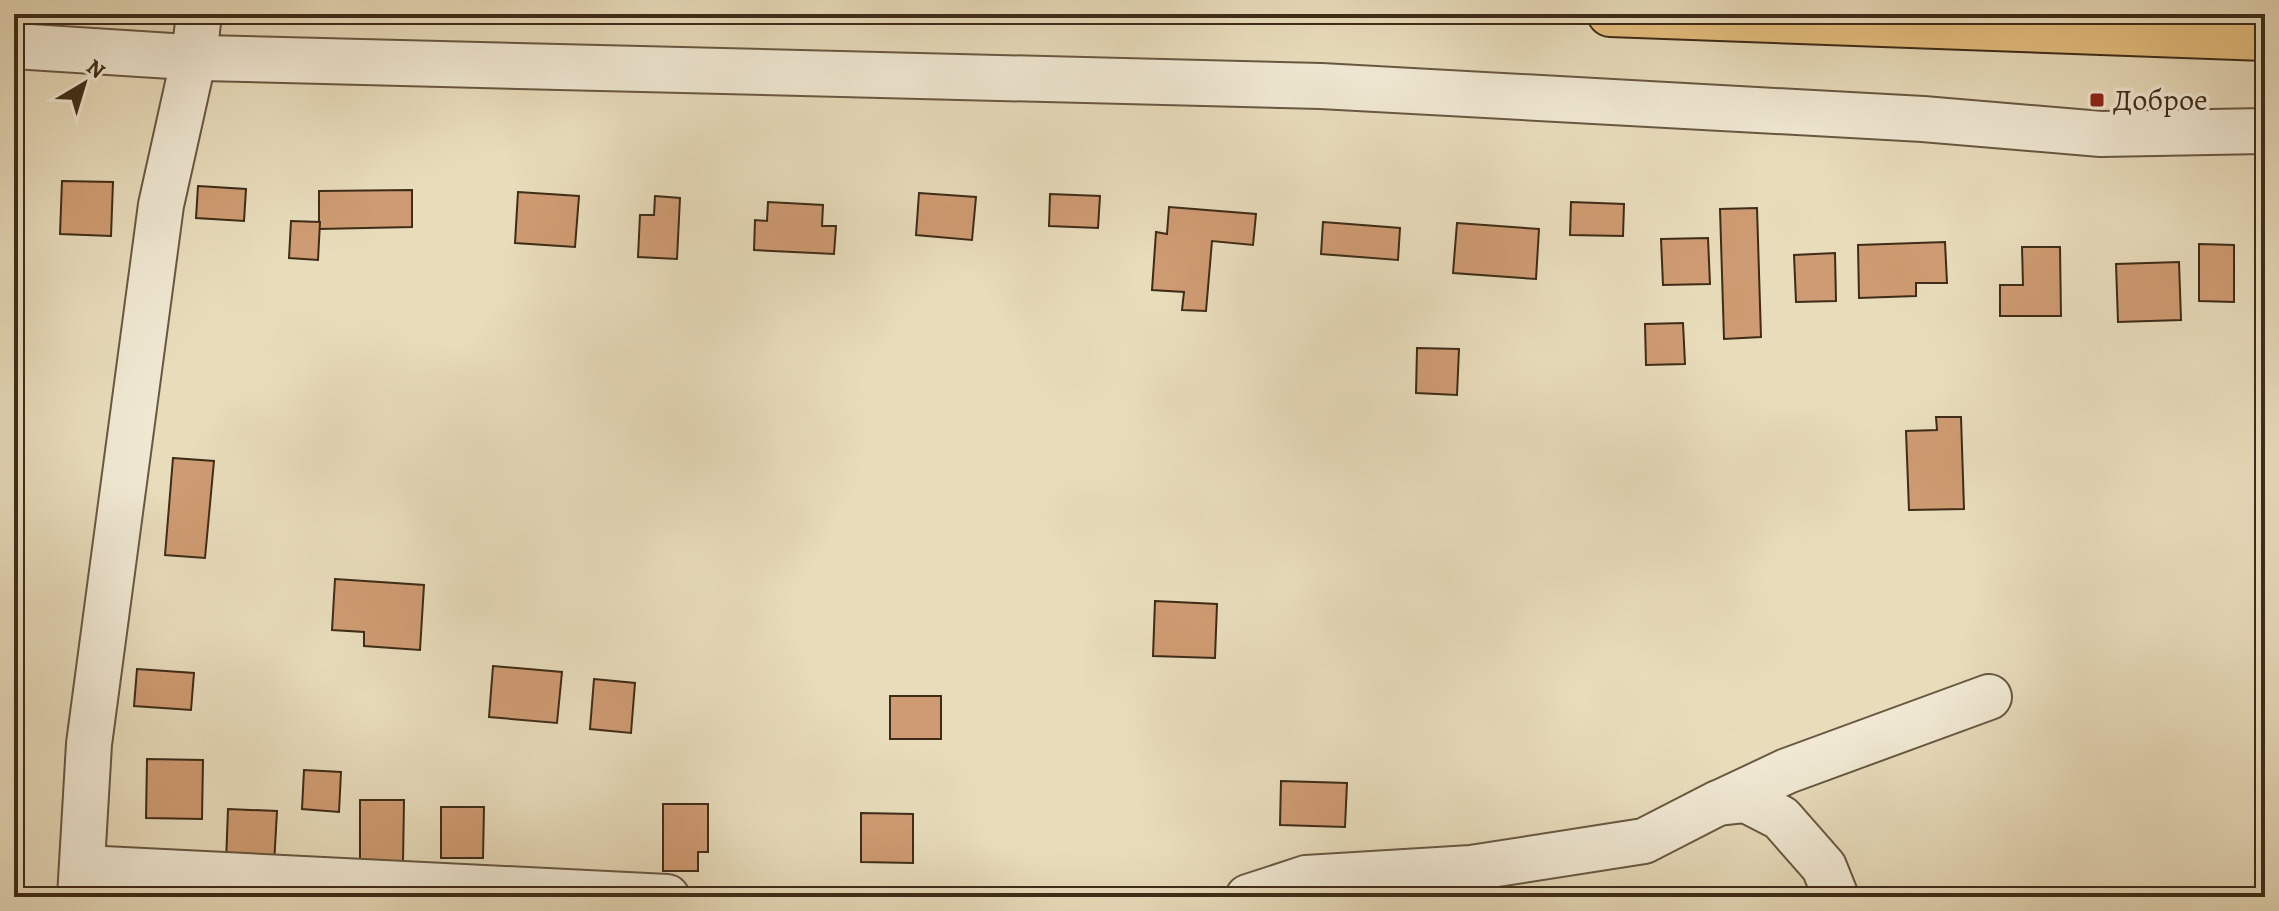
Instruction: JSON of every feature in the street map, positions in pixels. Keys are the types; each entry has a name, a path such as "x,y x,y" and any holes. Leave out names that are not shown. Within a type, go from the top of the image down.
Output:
{"main road":[{"path":"1610,14 2265,38"}],"street":[{"path":"199,14 194,57 161,205 89,744 81,883 667,897"},
{"path":"14,46 194,57 1321,86 1923,119 2101,134 2265,131"},
{"path":"1248,897 1306,878 1471,868 1644,841 1787,771 1989,697"},
{"path":"1718,803 1746,800 1781,818 1824,867 1836,897"}],"building":[{"path":"62,181 113,182 111,236 60,234"},
{"path":"198,186 246,189 244,221 196,218"},
{"path":"412,190 412,227 319,229 319,191"},
{"path":"518,192 579,196 575,247 515,243"},
{"path":"919,193 976,197 972,240 916,235"},
{"path":"1050,194 1100,196 1098,228 1049,226"},
{"path":"655,196 680,198 677,259 638,257 640,215 654,215"},
{"path":"768,202 823,205 822,226 836,226 834,254 754,250 755,220 767,221"},
{"path":"1571,202 1624,204 1623,236 1570,235"},
{"path":"1169,207 1256,214 1253,245 1212,241 1206,311 1182,310 1184,292 1152,290 1156,232 1167,234"},
{"path":"1757,208 1761,337 1724,339 1720,209"},
{"path":"291,221 320,222 318,260 289,258"},
{"path":"1323,222 1400,228 1398,260 1321,254"},
{"path":"1457,223 1539,229 1536,279 1453,273"},
{"path":"1708,238 1710,284 1663,285 1661,239"},
{"path":"1945,242 1947,283 1916,283 1916,296 1859,298 1858,245"},
{"path":"2199,244 2234,245 2234,302 2199,301"},
{"path":"2022,247 2060,247 2061,316 2000,316 2000,285 2023,285"},
{"path":"1835,253 1836,301 1796,302 1794,255"},
{"path":"2179,262 2181,320 2118,322 2116,264"},
{"path":"1683,323 1685,364 1646,365 1645,324"},
{"path":"1417,348 1459,349 1457,395 1416,393"},
{"path":"1936,417 1961,417 1964,509 1909,510 1906,431 1937,430"},
{"path":"173,458 214,461 205,558 165,555"},
{"path":"335,579 424,585 420,650 364,646 364,632 332,630"},
{"path":"1155,601 1217,604 1215,658 1153,656"},
{"path":"493,666 562,672 557,723 489,717"},
{"path":"137,669 194,673 191,710 134,706"},
{"path":"594,679 635,683 631,733 590,729"},
{"path":"890,696 941,696 941,739 890,739"},
{"path":"14,698 24,700 16,741 14,740"},
{"path":"147,759 203,760 202,819 146,818"},
{"path":"304,770 341,772 339,812 302,809"},
{"path":"1281,781 1347,783 1345,827 1280,825"},
{"path":"360,800 404,800 403,863 360,863"},
{"path":"663,804 708,804 708,852 698,852 698,871 663,871"},
{"path":"441,807 484,807 483,858 441,858"},
{"path":"228,809 277,811 274,865 226,863"},
{"path":"861,813 913,814 913,863 861,862"}],"place":[{"name":"Доброе","path":"2097,100"}]}
